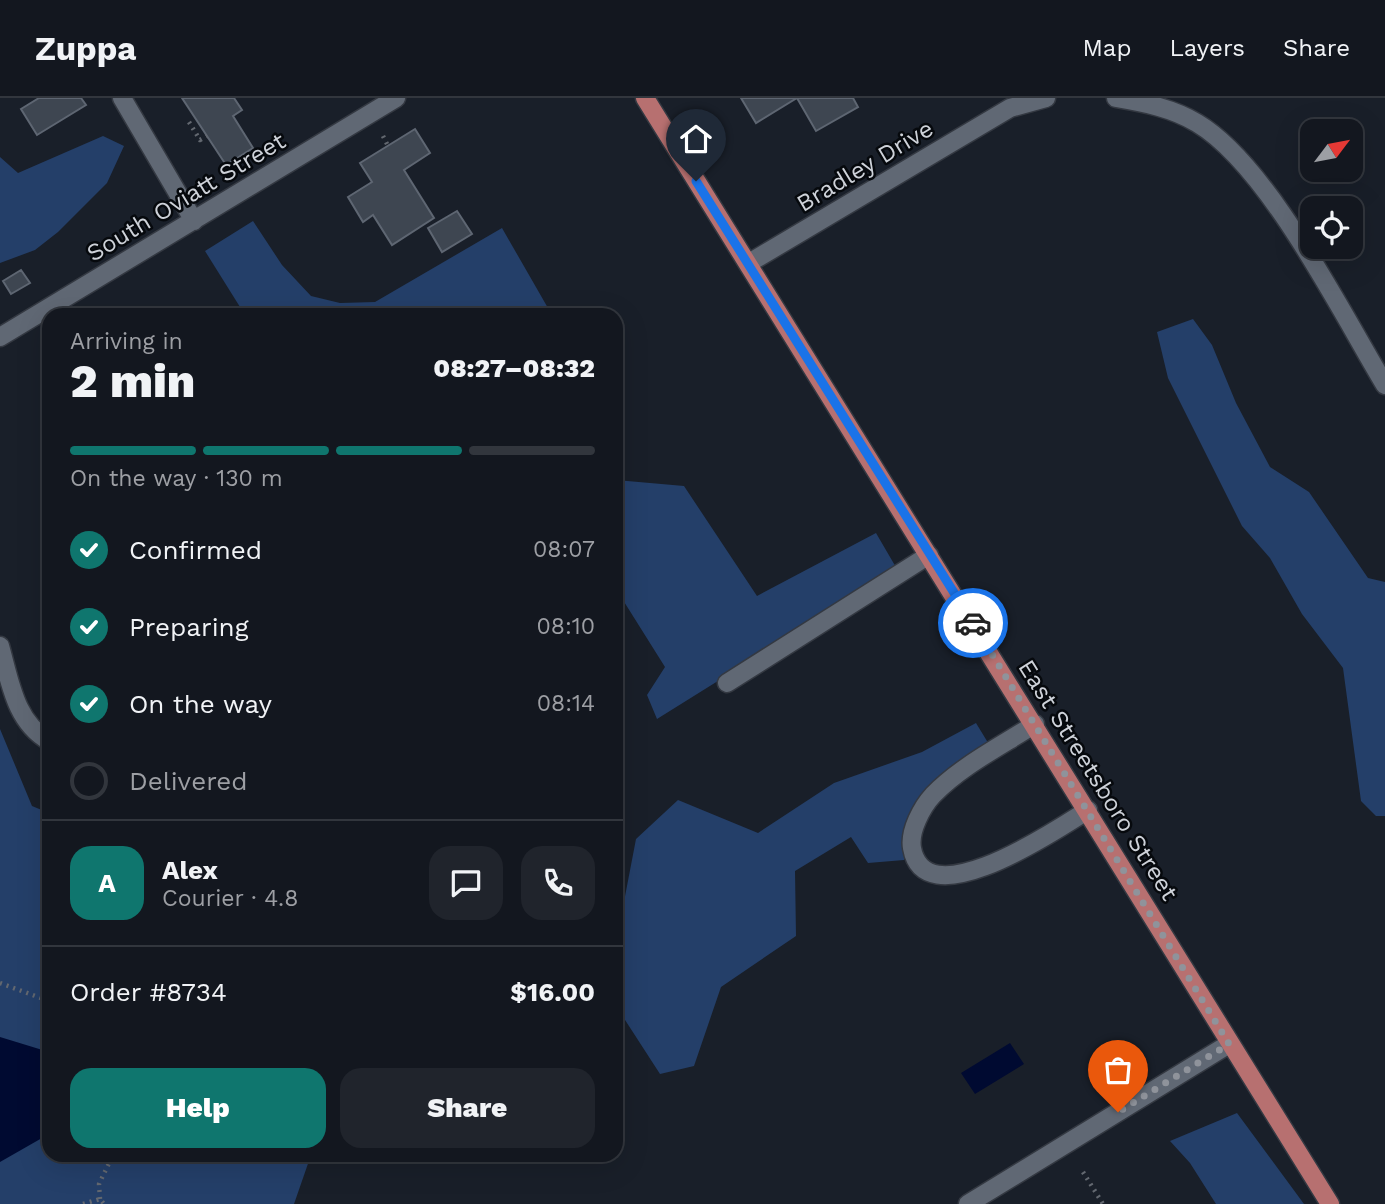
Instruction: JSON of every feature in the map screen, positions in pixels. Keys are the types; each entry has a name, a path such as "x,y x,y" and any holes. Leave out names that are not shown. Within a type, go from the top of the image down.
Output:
{"main road":[{"name":"East Streetsboro Street","path":"645,98 1330,1204"}],"street":[{"path":"122,98 194,221"},
{"name":"South Oviatt Street","path":"49,308 396,98"},
{"name":"Bradley Drive","path":"749,263 1010,108 1046,98"},
{"path":"1116,98 1164,107 1197,122 1228,144 1279,210 1385,384"},
{"path":"62,300 68,308"},
{"name":"South Oviatt Street","path":"0,337 42,312"},
{"path":"727,683 929,555"},
{"path":"0,646 19,710 35,733 42,737"},
{"path":"1035,724 949,780 931,797 913,831 911,846 916,860 927,871 942,874 981,869 1033,844 1088,810"},
{"path":"968,1204 1229,1044"}],"path":[{"path":"189,122 200,140 207,136"},
{"path":"383,136 388,146"},
{"path":"0,983 42,998"},
{"path":"104,1204 100,1199 99,1184 110,1162"},
{"path":"1083,1172 1102,1204"},
{"path":"83,1204 100,1199"}],"shaded area":[{"path":"103,136 124,146 107,183 58,232 35,250 0,263 0,157 18,173"},
{"path":"253,221 282,265 311,296 340,303 375,302 502,228 548,308 241,308 205,251"},
{"path":"1193,319 1212,345 1236,403 1270,467 1309,492 1368,578 1385,582 1385,816 1376,816 1361,801 1343,668 1302,614 1270,558 1242,526 1168,378 1157,332"},
{"path":"623,481 684,486 757,596 876,533 897,569 657,719 647,695 665,667 623,600"},
{"path":"976,723 990,746 914,818 904,860 868,863 851,837 795,871 796,936 721,987 694,1066 660,1074 623,1017 623,907 636,839 678,800 758,833 834,783 922,752"},
{"path":"0,729 32,806 42,810 42,1162 309,1162 294,1204 0,1204"},
{"path":"0,1037 42,1050 42,1138 0,1162"},
{"path":"1010,1043 1024,1064 975,1094 961,1073"},
{"path":"1237,1113 1304,1204 1216,1204 1190,1163 1170,1141"}],"building":[{"path":"39,98 81,98 86,105 37,135 21,109"},
{"path":"182,98 234,98 242,110 233,116 253,148 226,165"},
{"path":"741,98 797,98 756,123"},
{"path":"797,98 853,98 858,107 816,131"},
{"path":"415,129 430,153 404,170 434,218 392,245 373,215 363,222 348,197 372,182 360,163"},
{"path":"457,211 472,234 442,252 428,228"},
{"path":"21,270 30,283 11,294 3,281"}],"way so far":[{"path":"973,623 1229,1044 1118,1112"}],"route":[{"path":"696,181 973,623"}]}
